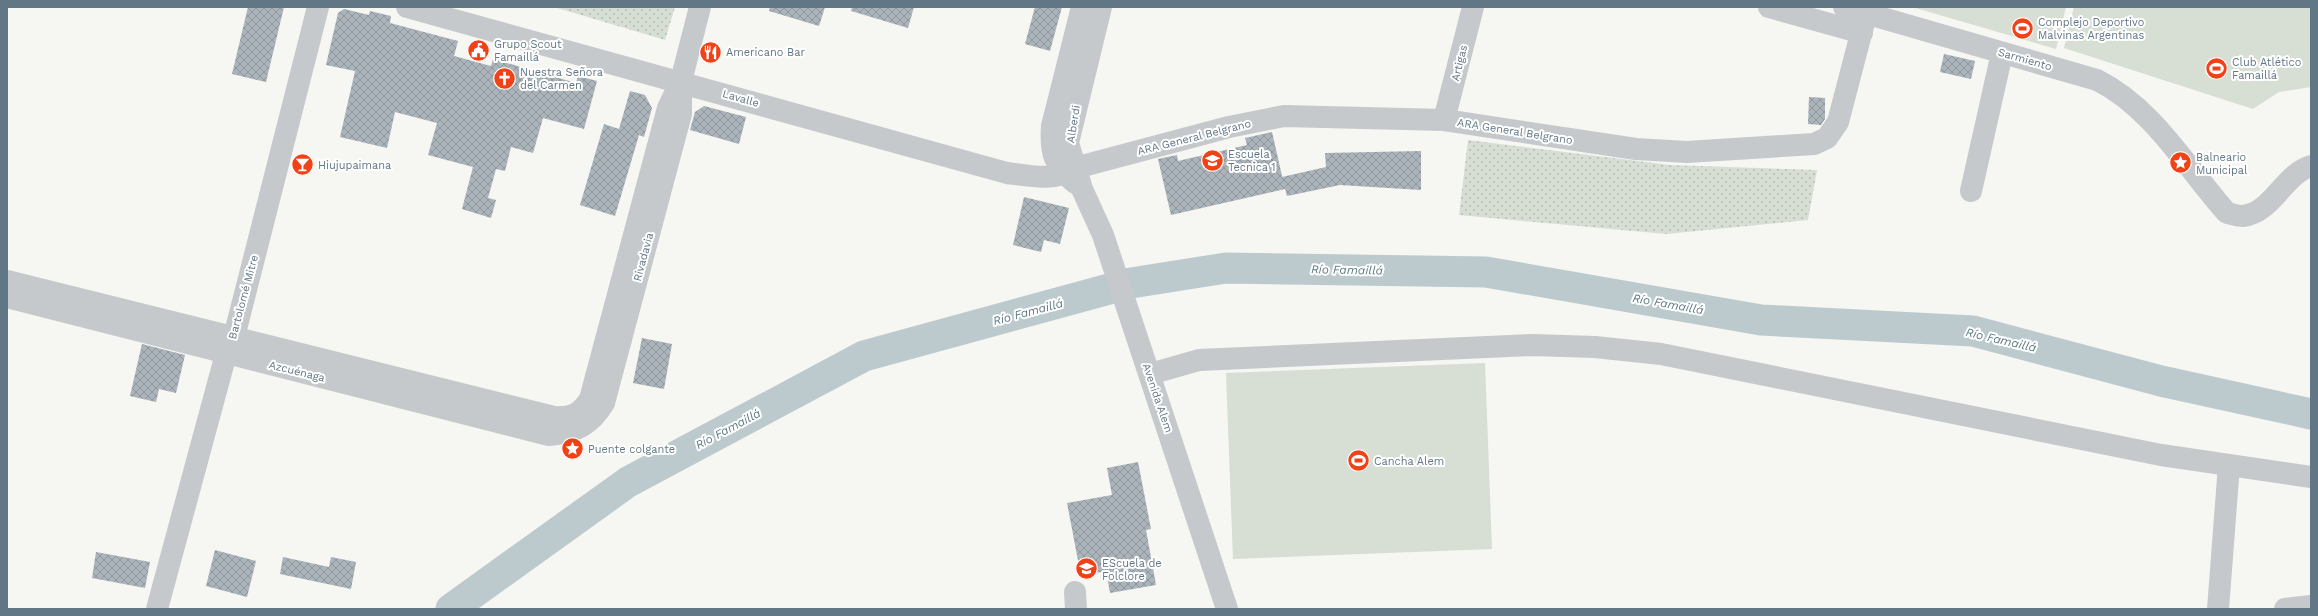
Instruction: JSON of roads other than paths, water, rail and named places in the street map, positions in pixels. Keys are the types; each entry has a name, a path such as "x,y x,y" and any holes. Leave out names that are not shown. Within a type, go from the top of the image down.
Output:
{"street":[{"name":"Bartolomé Mitre","path":"157,609 230,346 318,7"},
{"name":"Lavalle","path":"407,7 681,81 1006,173 1049,177 1070,171"},
{"name":"Rivadavia","path":"582,420 590,399 668,108 681,81 700,7"},
{"name":"Alberdi","path":"1082,7 1052,126 1051,143 1055,163 1070,171 1082,189"},
{"name":"Alberdi","path":"1070,171 1069,137 1101,7"},
{"name":"Artigas","path":"1444,120 1473,7"},
{"name":"Sarmiento","path":"1768,7 1866,18 2002,53 2097,80 2112,87 2138,110 2181,154 2227,213 2243,216 2259,210 2293,176 2311,166"},
{"name":"Sarmiento","path":"1844,7 1866,18"},
{"name":"ARA General Belgrano","path":"1070,171 1229,127 1284,116 1444,120 1636,149 1711,152 1814,144 1827,138 1838,122 1866,18"},
{"path":"1971,190 2002,53"},
{"name":"Avenida Alem","path":"1082,189 1104,235 1227,609"},
{"name":"Azcuénaga","path":"7,281 230,346"},
{"name":"Azcuénaga","path":"7,297 554,417 567,417 582,420"},
{"path":"1147,367 1199,360 1532,346 1595,347 1661,354 2161,456 2229,464 2311,477"},
{"path":"2218,609 2229,464"},
{"path":"2285,609 2311,606"}],"waterway":[{"name":"Río Famaillá","path":"451,609 628,482 864,356 1131,283 1226,268 1486,272 1761,320 1973,331 2161,381 2311,414"}],"place":[{"name":"Complejo Deportivo Malvinas Argentinas","path":"2022,28"},
{"name":"Grupo Scout Famaillá","path":"478,50"},
{"name":"Americano Bar","path":"710,52"},
{"name":"Club Atlético Famaillá","path":"2217,68"},
{"name":"Nuestra Señora del Carmen","path":"504,78"},
{"name":"Escuela Tecnica 1","path":"1213,160"},
{"name":"Balneario Municipal","path":"2180,163"},
{"name":"Hiujupaimana","path":"302,165"},
{"name":"Puente colgante","path":"572,449"},
{"name":"Cancha Alem","path":"1359,461"},
{"name":"EScuela de Folclore","path":"1087,569"}]}
